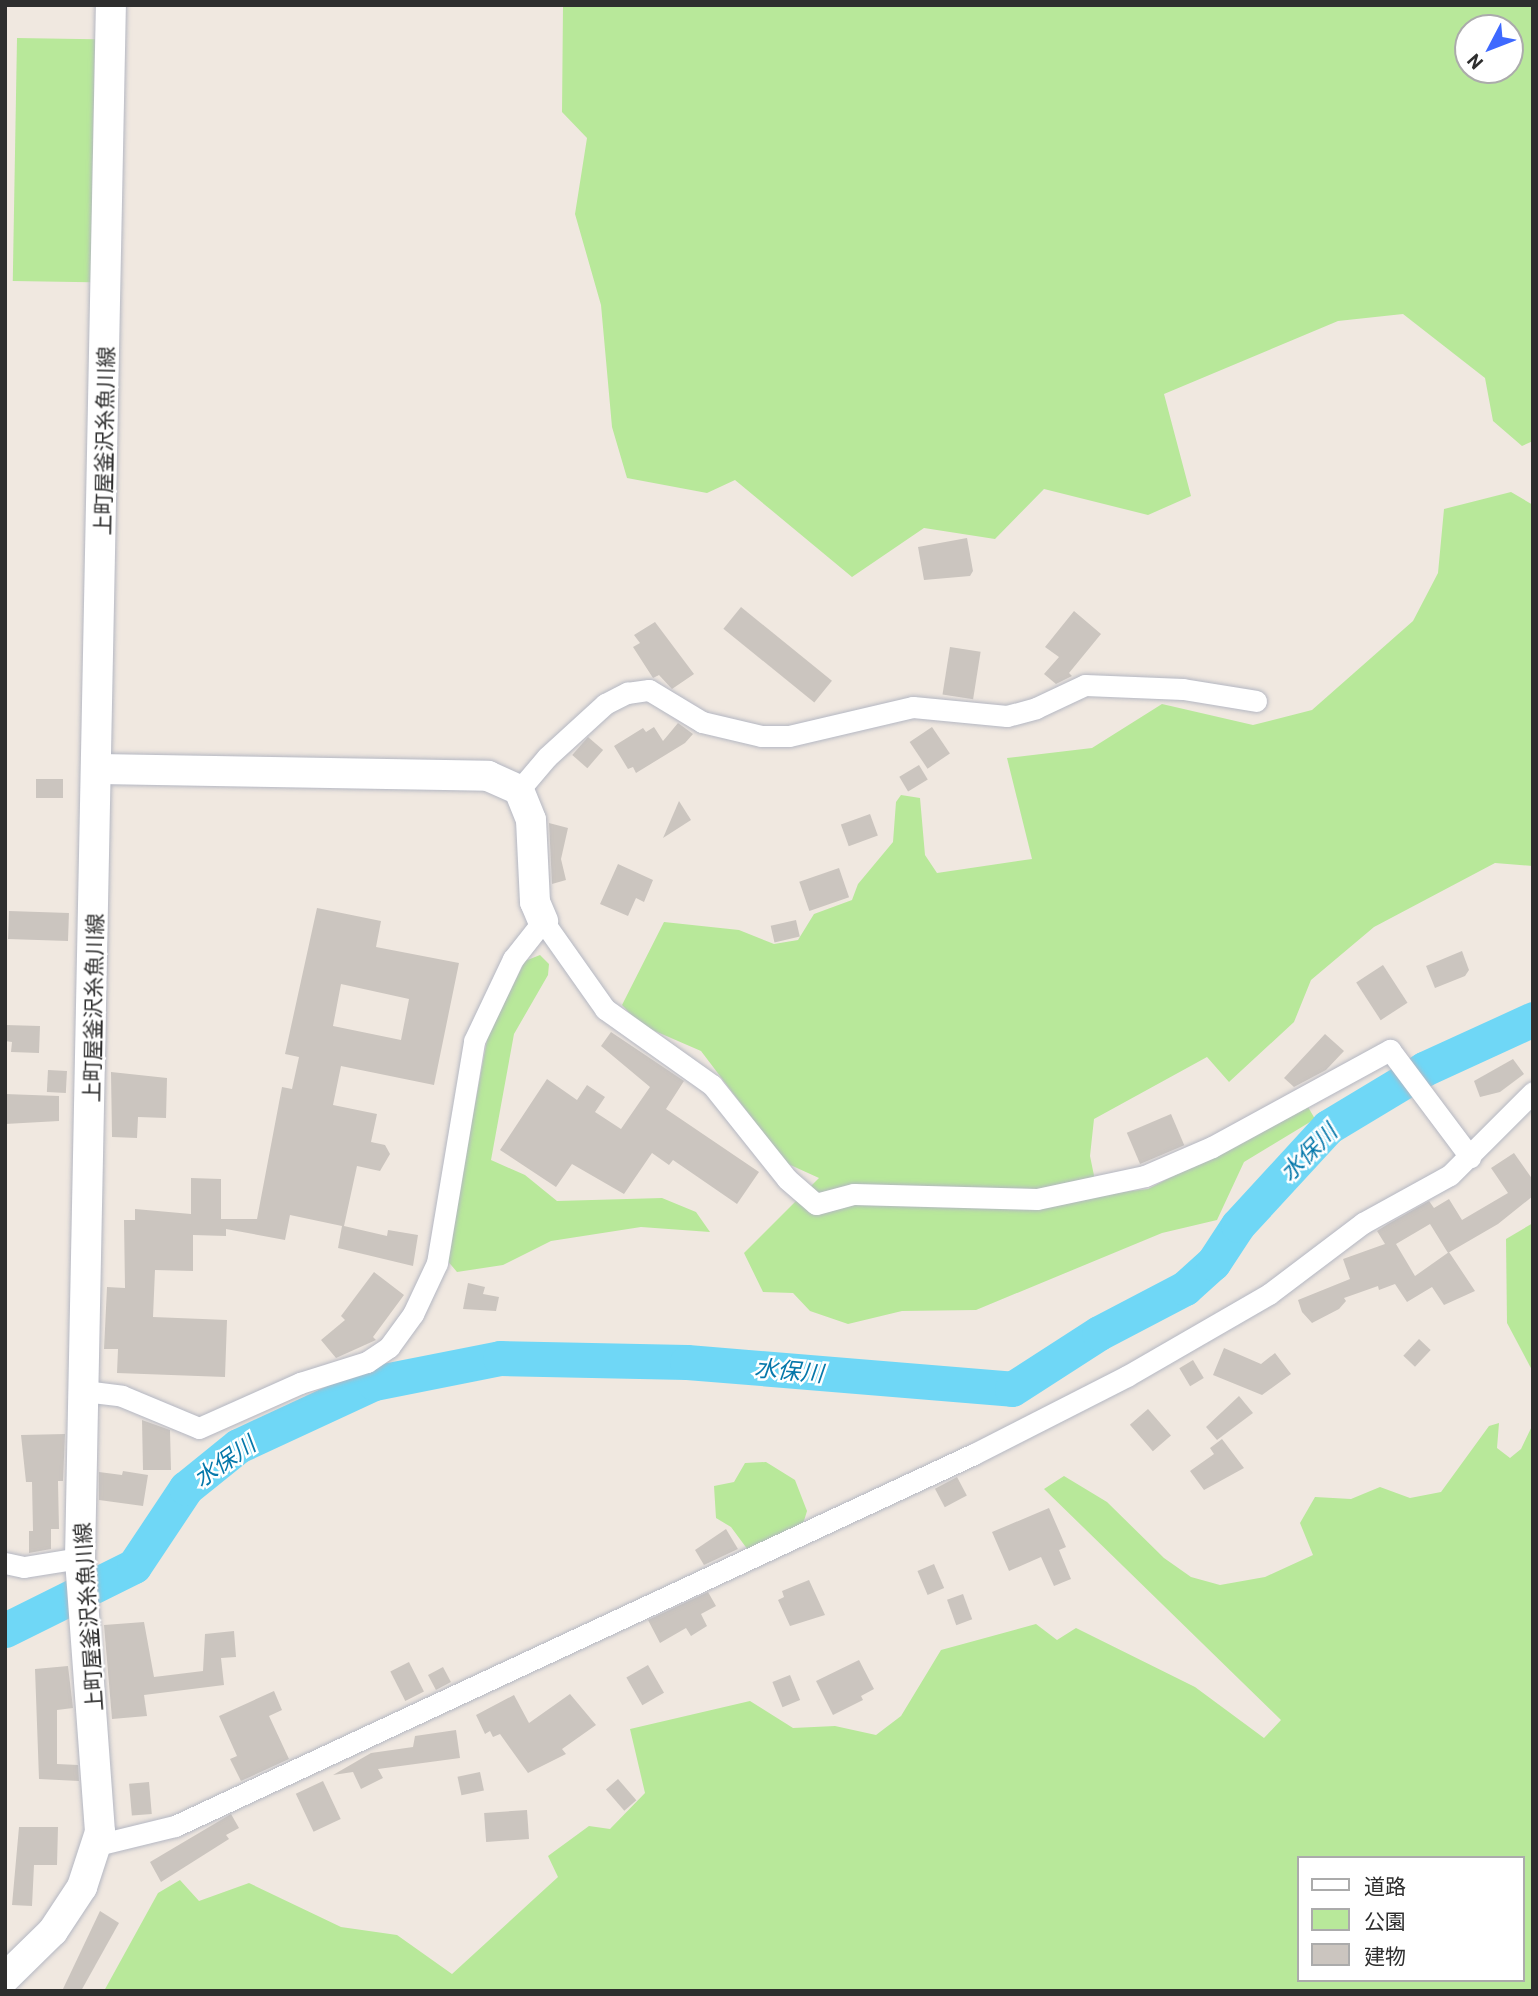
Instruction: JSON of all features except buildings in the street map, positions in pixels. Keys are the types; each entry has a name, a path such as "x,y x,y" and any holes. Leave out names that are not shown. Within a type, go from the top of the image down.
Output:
{"main road":[{"name":"上町屋釜沢糸魚川線","path":"5,1978 53,1931 82,1887 97,1845 95,1720 80,1562 99,769 111,5"},
{"path":"99,769 488,776 519,790 530,820 535,902 543,921"}],"street":[{"path":"519,790 547,757 605,704 628,693 649,690 702,722 761,736 789,736 914,707 1007,716 1036,708 1085,685 1183,689 1255,701"},
{"path":"84,1391 122,1396 199,1428 300,1383 368,1362 389,1347 413,1314 437,1263 474,1041 513,959 543,921 606,1009 712,1085 787,1179 816,1204 854,1194 1037,1199 1146,1176 1212,1147 1390,1050 1470,1157"},
{"path":"97,1845 175,1826 974,1454 1127,1376 1269,1294 1363,1223 1450,1175 1533,1092"},
{"path":"5,1563 24,1567 80,1562"}],"green space":[{"path":"563,5 1533,5 1533,441 1522,446 1493,421 1485,378 1403,314 1338,321 1164,394 1191,496 1148,515 1044,489 995,539 924,528 852,577 735,480 707,493 627,478 612,427 601,305 575,214 587,138 562,112"},
{"path":"17,38 95,39 91,282 13,281"},
{"path":"1511,492 1533,505 1533,866 1495,863 1374,927 1311,980 1294,1022 1229,1082 1207,1057 1094,1119 1090,1156 1098,1195 1148,1189 1308,1107 1315,1119 1244,1162 1217,1220 1162,1233 976,1310 902,1311 848,1324 810,1311 793,1293 763,1292 744,1253 819,1178 786,1163 701,1051 641,1025 622,1005 664,922 739,930 774,944 798,940 814,914 852,900 858,884 893,842 896,802 901,795 920,798 925,855 937,873 1032,859 1007,758 1092,748 1162,704 1253,725 1312,710 1413,621 1438,573 1444,509"},
{"path":"540,955 549,964 548,975 514,1034 491,1160 525,1175 557,1201 662,1198 696,1212 710,1232 641,1227 551,1241 503,1265 457,1272 446,1259 488,1035 525,961"},
{"path":"1533,1223 1533,1372 1507,1323 1506,1239"},
{"path":"1499,1423 1497,1448 1510,1458 1521,1449 1533,1424 1533,1991 104,1991 158,1893 180,1880 199,1901 249,1883 341,1927 397,1935 452,1974 558,1877 548,1856 589,1826 610,1829 645,1793 630,1729 750,1701 793,1728 835,1726 876,1735 901,1716 941,1650 1036,1624 1057,1640 1076,1628 1195,1687 1264,1738 1281,1720 1044,1489 1064,1476 1107,1502 1164,1558 1191,1577 1220,1585 1265,1577 1313,1555 1300,1523 1315,1497 1351,1499 1380,1487 1410,1498 1441,1492 1489,1426"},
{"path":"766,1462 795,1480 807,1511 803,1524 748,1550 731,1527 716,1518 714,1486 734,1482 745,1463"}],"waterway":[{"name":"水保川","path":"5,1630 134,1566 186,1488 238,1446 374,1383 500,1358 687,1362 1012,1389 1099,1333 1185,1288 1213,1263 1238,1225 1328,1127 1424,1069 1533,1019"}]}
